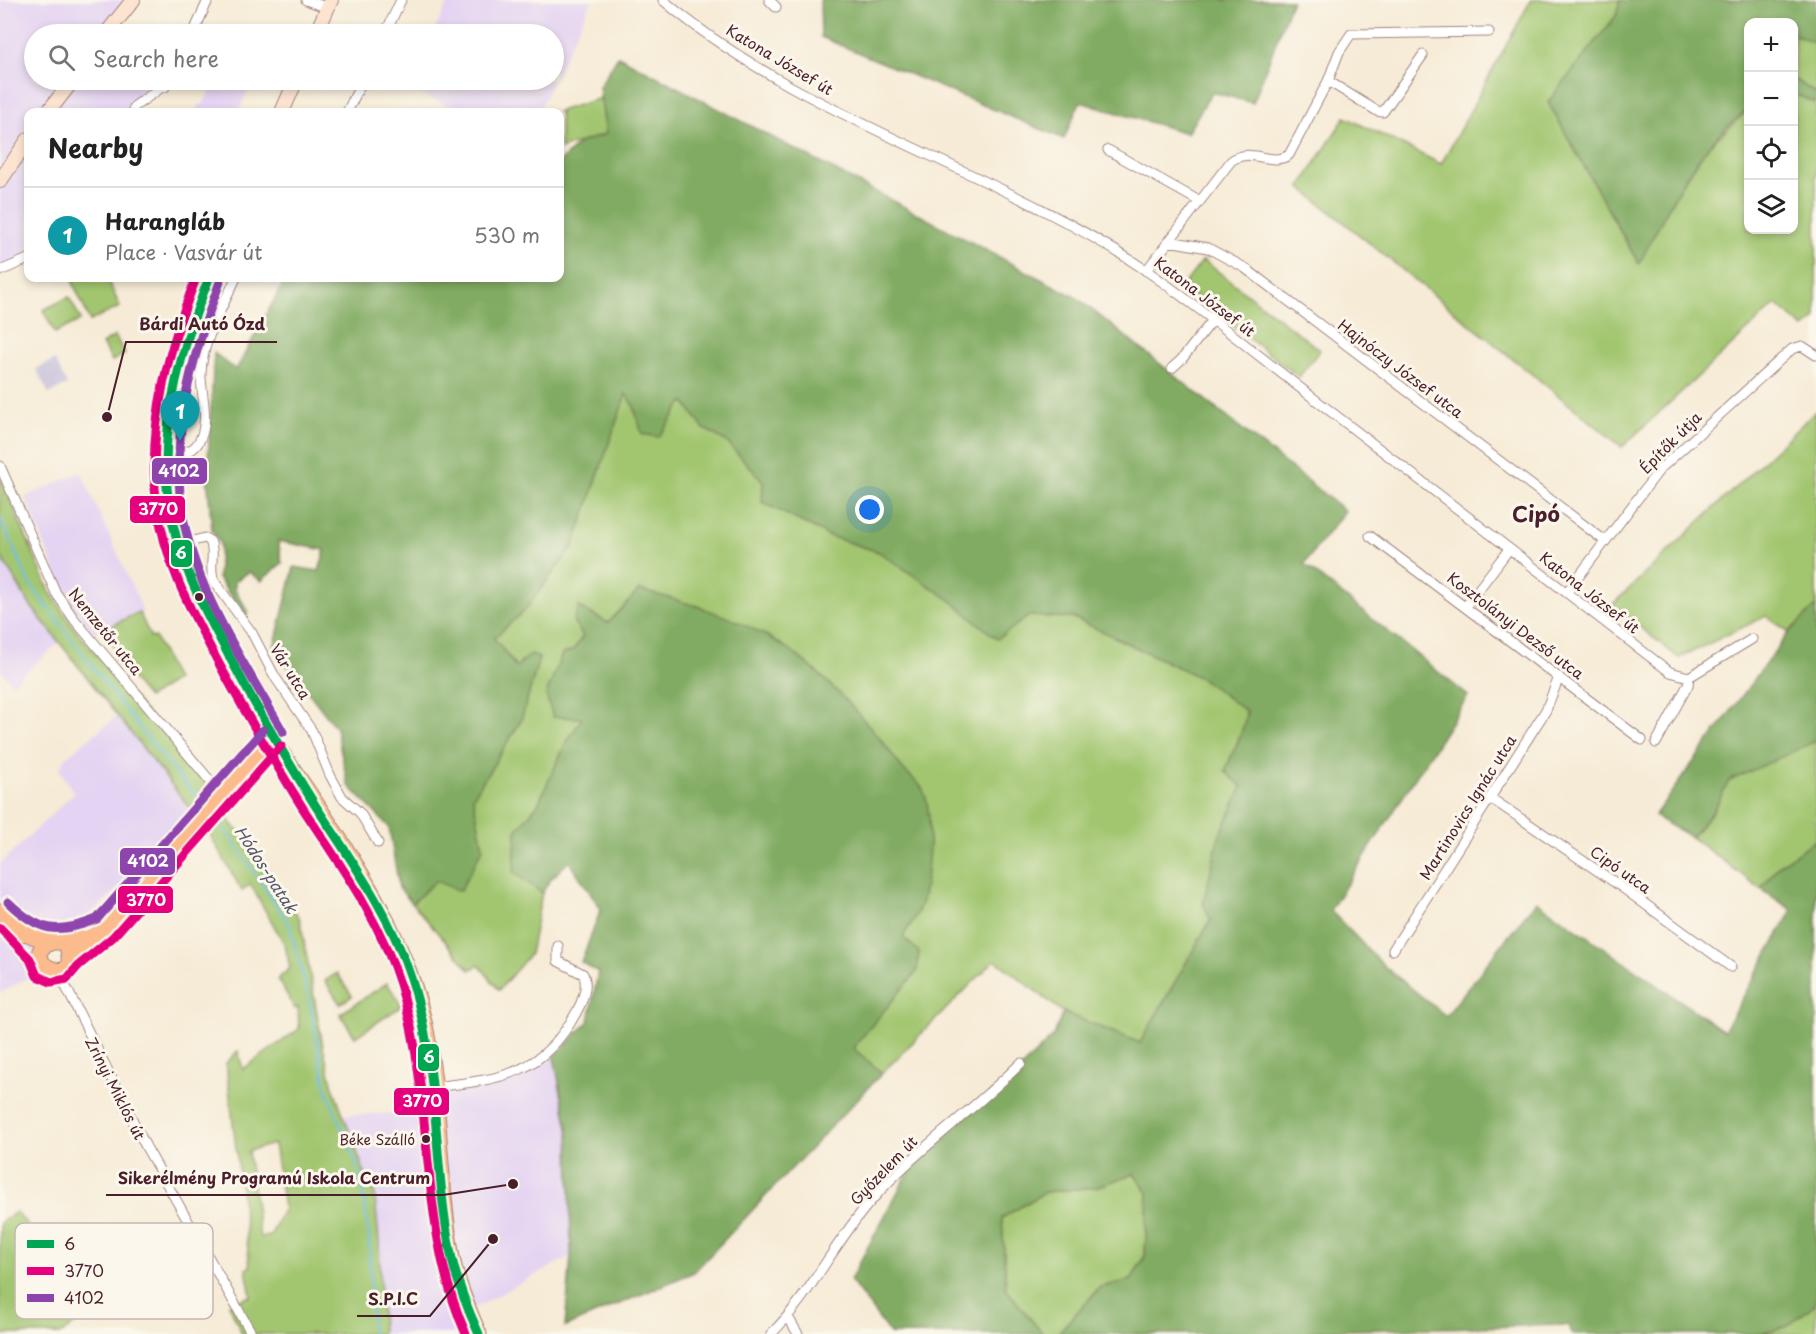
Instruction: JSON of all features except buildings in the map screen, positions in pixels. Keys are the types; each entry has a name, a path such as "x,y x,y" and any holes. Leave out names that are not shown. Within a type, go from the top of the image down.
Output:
{"main road":[{"path":"57,942 45,946 41,953 42,964 52,970 61,969 104,928 272,738 354,862 403,956 423,1018 452,1259 465,1301 479,1334"},
{"path":"253,759 274,754 291,768"},
{"path":"0,911 41,953"},
{"path":"15,927 34,938 57,942 75,941 104,928"},
{"path":"57,942 67,949 69,960"}],"street":[{"path":"114,24 133,0"},
{"path":"197,24 208,0"},
{"path":"306,0 330,4 321,24"},
{"path":"390,24 401,0"},
{"name":"Katona József út","path":"663,0 685,19 757,65 845,115 1051,214 1146,271 1670,672 1689,677"},
{"path":"1146,271 1199,201 1237,157 1248,154 1277,160 1289,156 1328,81 1339,52 1354,32 1489,32"},
{"path":"1328,81 1383,112 1422,55"},
{"path":"51,108 65,90"},
{"path":"134,108 160,90"},
{"path":"284,108 292,90"},
{"path":"349,108 358,90"},
{"path":"0,181 24,146"},
{"path":"1108,150 1199,201"},
{"name":"Hajnóczy József utca","path":"1169,241 1208,248 1245,268 1605,542"},
{"path":"0,271 24,261"},
{"path":"208,282 184,346 168,415 165,456 167,502 177,545 201,604 272,738"},
{"path":"165,456 189,451 202,436 204,419 201,375 207,340 234,282"},
{"path":"1172,368 1212,321"},
{"name":"Építők útja","path":"1567,592 1660,469 1792,348 1802,346 1816,355"},
{"name":"Nemzetőr utca","path":"0,466 62,602 220,798"},
{"name":"Kosztolányi Dezső utca","path":"1370,536 1642,740"},
{"name":"Vár utca","path":"177,545 205,538 210,541 213,553 210,571 214,581 252,633 275,677 312,731 330,775 342,796 360,813 378,843"},
{"path":"1466,606 1509,549"},
{"path":"1656,743 1688,686 1689,677 1752,639"},
{"name":"Martinovics Ignác utca","path":"1394,951 1492,799 1546,710 1559,677"},
{"name":"Cipó utca","path":"1492,799 1623,888 1731,967"},
{"path":"433,1087 481,1082 527,1068 538,1061 576,1014 586,982 583,974 558,961 558,946"},
{"name":"Zrínyi Miklós út","path":"69,960 70,998"},
{"name":"Zrínyi Miklós út","path":"52,970 60,978 146,1147 189,1223"},
{"name":"Győzelem út","path":"771,1334 786,1319 869,1203 912,1158 1021,1063"},
{"name":"Zrínyi Miklós út","path":"213,1265 252,1334"},
{"path":"786,1319 791,1334"},
{"path":"786,1319 798,1334"}],"shaded area":[{"path":"0,0 137,0 119,24 24,24 24,90 148,90 155,93 137,108 24,108 24,261 0,271"},
{"path":"449,0 592,0 564,58 564,24 438,24"},
{"path":"210,90 248,90 240,108 197,108 199,104 203,105"},
{"path":"419,90 548,90 540,108 452,108 419,93"},
{"path":"55,360 67,385 49,394 36,369"},
{"path":"81,472 143,611 93,633 63,589 25,497"},
{"path":"0,555 30,605 60,642 12,684 0,669"},
{"path":"118,715 190,808 181,824 133,875 76,927 24,957 33,975 0,993 0,864 74,793 59,769 66,757"},
{"path":"554,1057 569,1134 571,1256 467,1312 474,1334 382,1334 379,1240 373,1187 370,1188 344,1115 429,1112 428,1094 483,1088 534,1072"}],"green space":[{"path":"820,0 1292,0 1253,103 1212,92 1187,133 1080,102 1064,139 821,37"},
{"path":"1531,0 1620,0 1616,16 1548,102 1638,263 1682,184 1707,148 1744,114 1744,234 1798,234 1798,96 1816,103 1816,318 1804,328 1776,304 1622,447 1300,187 1345,117 1441,164"},
{"path":"1620,0 1816,0 1814,43 1798,37 1798,18 1744,18 1744,113 1713,142 1684,180 1639,264 1548,102 1616,16"},
{"path":"1798,37 1814,43 1816,39 1816,94 1798,82"},
{"path":"618,56 1077,298 1345,511 1304,564 1468,696 1330,910 1385,967 1446,1016 1536,901 1724,1031 1792,910 1761,889 1779,865 1816,840 1816,1303 1788,1326 1761,1334 1571,1334 1568,1325 1312,1331 1306,1334 1057,1334 1101,1287 1131,1280 1145,1256 1148,1193 1134,1174 1096,1187 1045,1192 1002,1218 1006,1289 1043,1334 890,1334 850,1280 914,1162 1018,1071 1054,1035 1063,1012 1140,1043 1211,920 1203,904 1218,840 1242,787 1225,771 1241,735 1247,712 1201,678 1074,618 1029,616 997,639 950,600 879,552 829,536 762,502 763,481 726,441 703,428 684,401 659,437 642,434 634,407 626,394 574,545 526,609 494,638 516,667 531,654 539,658 521,721 473,797 483,848 460,891 436,881 412,903 399,888 389,827 348,785 336,728 274,648 294,567 319,571 325,550 278,541 282,563 261,581 249,572 235,581 235,590 248,611 245,617 218,578 220,544 212,530 207,476 214,353 236,370 284,282 564,282 564,158 579,143 606,134 599,87"},
{"path":"1798,82 1816,94 1816,103 1798,96"},
{"path":"601,98 606,134 564,148 564,110"},
{"path":"1203,260 1320,350 1299,377 1182,287"},
{"path":"73,282 109,282 120,307 90,321"},
{"path":"69,297 81,320 55,333 43,310"},
{"path":"115,336 125,354 112,361 102,344"},
{"path":"626,393 634,407 642,434 684,400 703,428 726,441 763,481 829,536 879,552 950,600 997,638 1029,616 1074,618 1201,678 1243,707 1247,719 1225,771 1242,787 1218,840 1211,919 1140,1043 1063,1012 995,960 882,1073 852,1048 917,971 903,937 921,903 921,788 906,774 880,738 805,662 767,636 696,605 608,623 579,607 583,636 574,650 583,717 565,745 538,804 516,832 515,873 542,893 530,954 499,990 479,965 470,970 412,903 436,881 483,848 473,797 521,721 539,658 517,668 494,638 526,609 574,545"},
{"path":"1816,411 1816,606 1789,632 1766,616 1679,658 1612,605"},
{"path":"0,476 50,592 74,628 207,783 205,790 259,857 300,919 323,1047 333,1087 370,1187 374,1187 379,1240 382,1334 242,1334 229,1304 251,1296 246,1269 250,1267 226,1063 238,1051 243,1069 299,1029 298,1007 295,1009 278,979 290,968 285,945 250,884 242,891 206,828 210,824 192,806 190,808 30,605 0,555","holes":["274,1144 284,1208 270,1236 260,1237 248,1151"]},
{"path":"639,590 721,615 752,628 785,647 822,676 840,694 873,730 902,768 920,785 926,799 929,827 926,875 921,906 903,937 919,952 917,971 853,1048 882,1073 694,1272 565,1327 571,1256 569,1134 554,1057 589,1021 598,972 581,962 601,909 569,861 550,880 542,893 514,873 516,831 538,804 565,745 582,718 553,717 546,695 562,654 574,650 583,636 573,621 579,607 608,623"},
{"path":"1816,606 1816,741 1729,781 1713,811 1691,837 1654,816 1789,632"},
{"path":"139,612 151,638 155,637 176,680 148,698 113,657 117,653 106,628"},
{"path":"1816,741 1816,840 1779,865 1761,889 1691,837 1713,811 1729,781"},
{"path":"337,973 352,996 340,1004 325,981"},
{"path":"387,983 402,1006 355,1037 340,1014"},
{"path":"1134,1174 1148,1192 1145,1255 1131,1280 1100,1287 1057,1334 1043,1334 1006,1289 1002,1218 1045,1192 1096,1187"},
{"path":"16,1212 26,1223 15,1223 15,1319 81,1319 62,1334 0,1334 0,1223"},
{"path":"1816,1303 1816,1334 1761,1334 1788,1326"}],"waterway":[{"name":"Hódos-patak","path":"0,518 30,584 130,716 184,783 206,805"},
{"name":"Hódos-patak","path":"214,813 289,924 308,994 326,1088 360,1173 369,1235 372,1334"}],"transit line":[{"name":"3770","path":"195,282 170,355 159,407 154,461 155,488 163,537 179,584 212,651 283,776 358,894 392,960 411,1027 440,1248 450,1292 466,1334"},
{"name":"6","path":"208,282 176,381 167,434 167,488 176,536 201,603 244,685 305,788 369,888 403,955 421,1012 427,1047 441,1189 452,1259 479,1334"},
{"name":"4102","path":"220,282 200,340 185,400 179,460 184,522 191,550 212,604 283,732"},
{"name":"4102","path":"8,902 29,920 49,928 71,927 97,919 263,730"},
{"name":"3770","path":"0,928 30,959 37,976 51,982 67,979 78,966 113,937 281,746"}],"place":[{"name":"Bárdi Autó Ózd","path":"107,417"},
{"name":"Harangláb","path":"180,441"},
{"name":"Béke Szálló","path":"426,1139"},
{"name":"Sikerélmény Programú Iskola Centrum","path":"513,1184"},
{"name":"S.P.I.C","path":"493,1239"}],"district":[{"name":"Cipó","path":"1536,513"}]}
